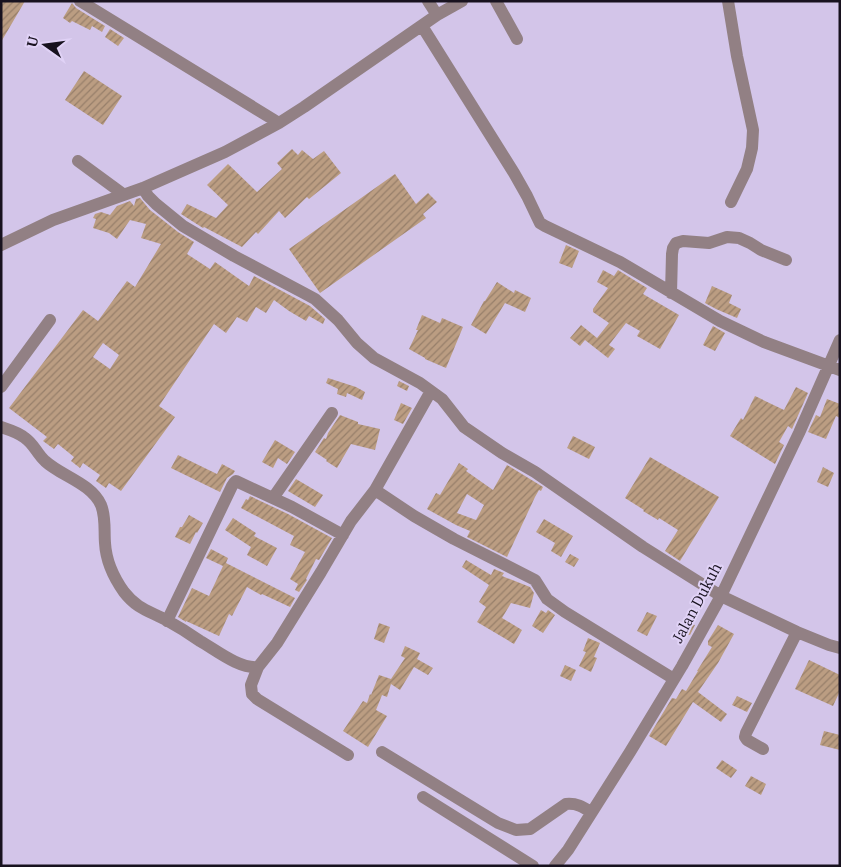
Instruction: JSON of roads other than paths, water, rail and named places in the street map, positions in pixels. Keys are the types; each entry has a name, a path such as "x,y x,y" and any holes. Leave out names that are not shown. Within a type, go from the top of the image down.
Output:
{"street":[{"path":"80,1 279,123"},
{"path":"428,1 437,15"},
{"path":"1,245 53,220 143,188 224,152 279,123 437,15 462,1"},
{"path":"496,1 516,40"},
{"path":"728,1 737,56 753,130 752,148 747,169 731,202"},
{"path":"422,26 514,173 540,223 620,262 703,312 740,331 834,368"},
{"path":"78,161 123,194"},
{"path":"143,188 156,204 184,226 234,256 315,299 374,358 420,383 442,399 464,427 502,454 536,472 643,547 722,596 796,632 840,648"},
{"path":"671,293 672,254 676,243 683,241 709,243 727,237 739,238 761,250 786,260"},
{"path":"1,387 50,320"},
{"name":"Jalan Dukuh","path":"555,866 568,850 630,752 722,596 799,433 834,368 840,340"},
{"path":"348,755 257,699 252,694 251,685 258,667 277,643 351,521 375,490 431,391"},
{"path":"273,498 332,413"},
{"path":"1,427 17,432 26,438 45,461 79,483 96,498 104,518 107,557 116,580 133,603 229,658 247,666 258,667"},
{"path":"167,621 234,483 238,481 343,535"},
{"path":"375,490 414,516 454,539 535,580 547,600 674,679"},
{"path":"763,749 747,740 745,737 746,733 796,632"},
{"path":"382,752 498,823 516,830 530,829 566,804 573,803 591,812"},
{"path":"423,797 533,866"}]}
